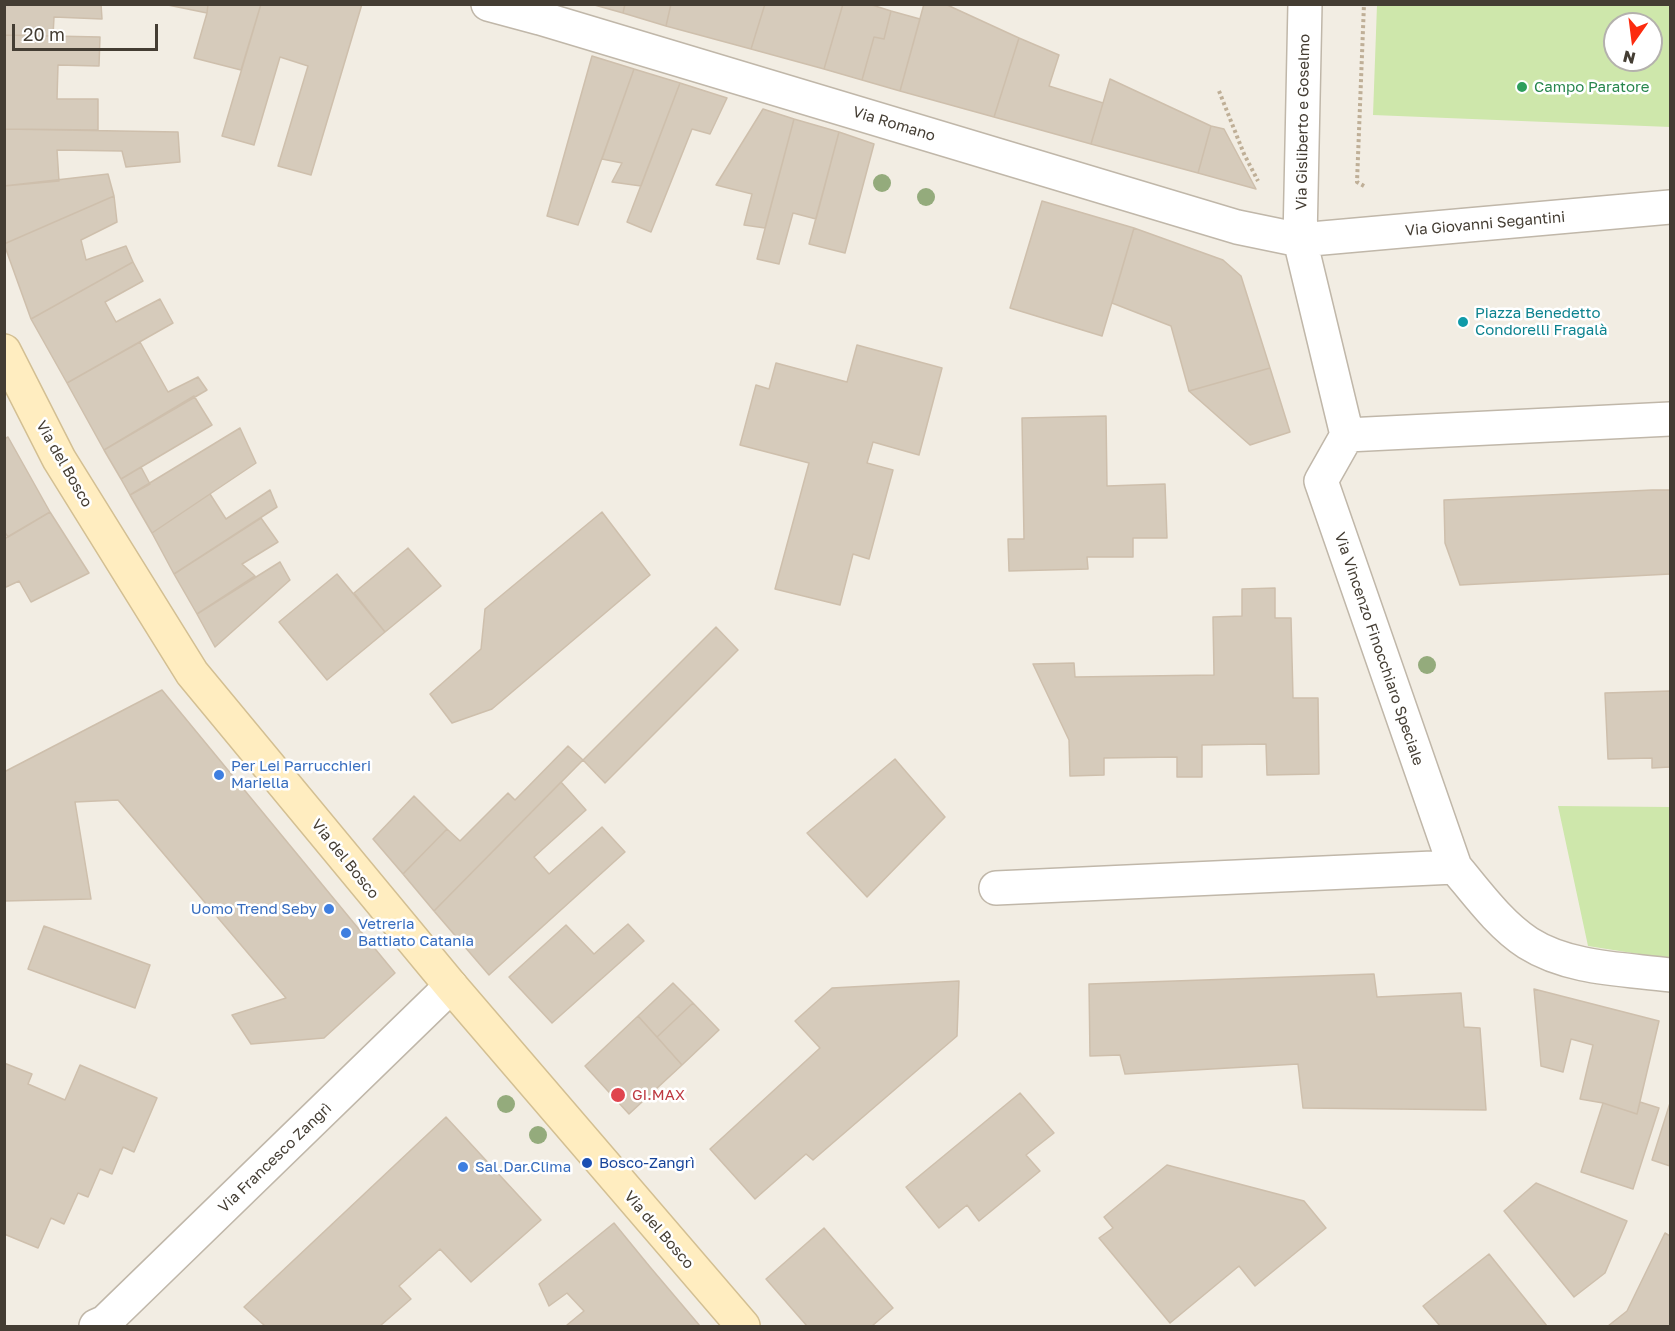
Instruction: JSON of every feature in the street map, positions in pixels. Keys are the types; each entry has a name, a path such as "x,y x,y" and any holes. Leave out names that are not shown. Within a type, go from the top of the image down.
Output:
{"main road":[{"name":"Via del Bosco","path":"4,351 59,459 192,673 451,986 742,1326"}],"street":[{"name":"Via Romano","path":"488,4 1237,227 1300,240"},
{"name":"Via Gisliberto e Goselmo","path":"1300,240 1305,4"},
{"name":"Via Giovanni Segantini","path":"1300,240 1671,207"},
{"path":"1300,240 1347,435 1671,419"},
{"name":"Via Vincenzo Finocchiaro Speciale","path":"1347,435 1321,481 1455,867 1497,916 1528,943 1556,956 1589,964 1671,975"},
{"path":"996,888 1455,867"},
{"name":"Via Francesco Zangrì","path":"96,1326 105,1322 451,986"}],"path":[{"path":"1364,4 1357,182 1364,186"},
{"path":"1219,91 1244,154 1262,189"}],"green space":[{"name":"Campo Paratore","path":"1377,5 1670,5 1670,127 1373,115"},
{"path":"1558,806 1670,807 1670,959 1588,946"}],"building":[{"path":"4,4 101,4 102,19 54,17 53,36 4,35"},
{"path":"163,4 208,4 207,13"},
{"path":"208,4 261,4 241,70 194,58"},
{"path":"261,4 362,4 311,175 278,166 308,66 280,57 254,145 222,136"},
{"path":"591,4 625,4 623,13"},
{"path":"625,4 671,4 666,26 623,13"},
{"path":"671,4 765,4 751,49 666,26"},
{"path":"765,4 843,4 824,69 751,49"},
{"path":"843,4 869,4 891,11 884,39 874,37 862,80 824,69"},
{"path":"924,4 945,4 1019,38 994,117 900,91"},
{"path":"891,11 920,19 900,91 862,80 874,37 884,39"},
{"path":"4,35 100,37 99,66 58,65 57,99 98,99 98,130 4,129"},
{"path":"1019,38 1059,55 1049,86 1103,103 1091,144 994,117"},
{"path":"592,56 634,69 578,225 547,216"},
{"path":"634,69 680,83 641,186 612,182 622,163 602,159"},
{"path":"1110,79 1211,126 1198,173 1091,144"},
{"path":"680,83 727,98 710,134 692,129 651,232 627,222"},
{"path":"763,109 794,119 765,228 744,225 752,194 716,185"},
{"path":"794,119 839,132 816,219 793,213 779,264 757,259"},
{"path":"1211,126 1224,129 1256,189 1198,173"},
{"path":"4,129 178,132 180,162 126,167 122,151 57,150 59,181 4,186"},
{"path":"839,132 874,144 845,253 809,244"},
{"path":"108,174 114,196 4,244 4,186"},
{"path":"114,196 117,222 81,240 86,260 126,246 133,262 31,319 4,244"},
{"path":"1042,201 1134,228 1102,336 1010,308"},
{"path":"1134,228 1223,260 1241,276 1270,368 1189,391 1171,326 1112,303"},
{"path":"133,262 143,281 105,302 116,322 160,299 173,323 67,383 31,319"},
{"path":"140,342 168,392 198,377 207,390 104,450 67,383"},
{"path":"857,345 942,368 919,455 873,442 867,463 893,470 869,559 853,554 840,605 775,589 809,463 740,445 756,385 769,389 776,363 847,382"},
{"path":"1270,368 1290,432 1250,445 1189,391"},
{"path":"194,396 212,425 121,479 104,450"},
{"path":"1106,416 1107,486 1165,484 1167,538 1133,538 1133,557 1087,557 1088,569 1009,571 1008,539 1024,539 1022,418"},
{"path":"240,428 256,463 152,533 130,495"},
{"path":"8,437 50,512 8,537 4,531 4,439"},
{"path":"141,467 150,484 130,495 121,479"},
{"path":"270,490 277,507 174,574 152,533 210,494 226,519"},
{"path":"1670,490 1670,574 1460,585 1445,543 1444,500"},
{"path":"50,512 89,573 31,602 19,581 4,588 4,539"},
{"path":"602,512 650,575 492,709 452,723 430,694 481,649 485,609"},
{"path":"261,518 278,542 242,564 255,576 197,614 174,574"},
{"path":"408,548 441,586 385,632 354,593"},
{"path":"280,562 290,580 215,647 197,614"},
{"path":"337,574 385,632 327,680 279,622"},
{"path":"1275,588 1275,618 1291,618 1293,698 1318,698 1319,774 1267,775 1266,744 1202,745 1202,777 1177,777 1177,757 1104,758 1104,775 1070,776 1069,740 1033,664 1074,663 1075,677 1214,675 1213,617 1242,616 1242,589"},
{"path":"716,627 738,650 605,783 583,760"},
{"path":"162,690 395,973 324,1038 251,1044 232,1015 286,998 118,800 75,802 91,899 4,901 4,772"},
{"path":"1670,691 1670,767 1652,768 1652,758 1608,759 1605,693"},
{"path":"568,746 583,760 434,911 403,874 447,829 460,841 508,793 515,800"},
{"path":"895,759 945,817 867,897 807,833"},
{"path":"561,782 586,810 534,857 549,874 602,827 625,852 489,975 434,911"},
{"path":"414,796 447,829 403,874 373,839"},
{"path":"628,924 644,941 552,1023 509,977 566,925 594,954"},
{"path":"44,926 150,965 135,1008 28,969"},
{"path":"1374,974 1377,997 1461,993 1464,1027 1480,1028 1486,1110 1303,1108 1298,1064 1125,1074 1120,1055 1090,1056 1089,984"},
{"path":"959,981 957,1036 813,1160 806,1154 755,1199 710,1149 820,1048 795,1021 832,988"},
{"path":"673,983 693,1003 657,1037 638,1016"},
{"path":"1534,989 1659,1021 1637,1114 1603,1103 1580,1099 1593,1045 1571,1039 1563,1072 1541,1066"},
{"path":"693,1003 719,1030 682,1065 657,1037"},
{"path":"638,1016 682,1065 629,1114 585,1066"},
{"path":"4,1063 32,1074 28,1084 65,1100 80,1065 157,1098 134,1152 123,1147 112,1174 100,1169 88,1197 78,1193 64,1224 51,1218 38,1248 4,1234"},
{"path":"1020,1093 1054,1133 1026,1155 1040,1171 979,1221 967,1205 939,1228 906,1187"},
{"path":"1640,1102 1659,1108 1633,1189 1581,1172 1603,1103 1637,1114"},
{"path":"1670,1103 1670,1166 1652,1160"},
{"path":"446,1117 541,1220 471,1282 440,1249 399,1286 411,1299 380,1326 265,1326 244,1307"},
{"path":"1167,1165 1304,1201 1326,1228 1255,1286 1239,1266 1170,1323 1099,1238 1113,1228 1104,1217"},
{"path":"1536,1183 1627,1221 1605,1273 1574,1297 1504,1211"},
{"path":"614,1223 700,1326 569,1326 567,1325 584,1311 567,1293 549,1306 539,1284"},
{"path":"824,1228 893,1308 872,1326 807,1326 766,1279"},
{"path":"1665,1233 1670,1236 1670,1326 1608,1326 1627,1311"},
{"path":"1489,1254 1547,1326 1440,1326 1423,1306"}],"place":[{"name":"Campo Paratore","path":"1522,87"},
{"name":"Piazza Benedetto Condorelli Fragalà","path":"1463,322"},
{"name":"Per Lei Parrucchieri Mariella","path":"219,775"},
{"name":"Uomo Trend Seby","path":"329,909"},
{"name":"Vetreria Battiato Catania","path":"346,933"},
{"name":"GI.MAX","path":"618,1095"},
{"name":"Bosco-Zangrì","path":"587,1163"},
{"name":"Sal.Dar.Clima","path":"463,1167"}]}
